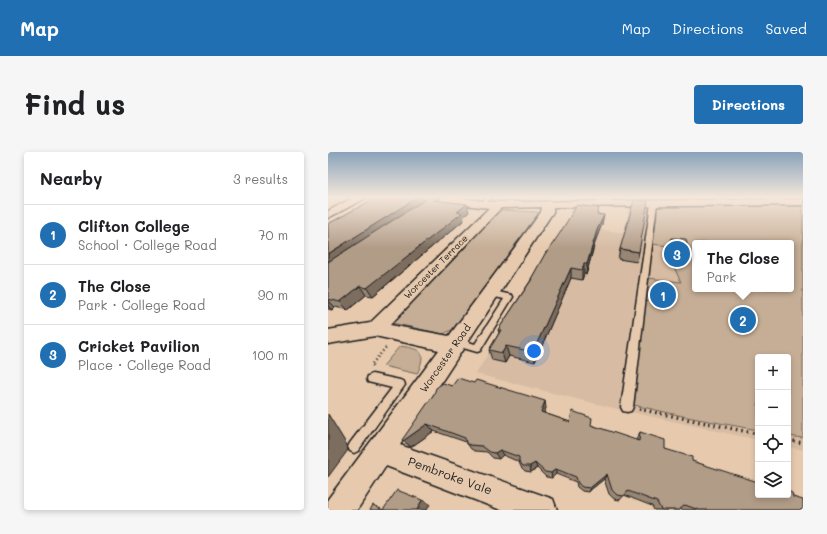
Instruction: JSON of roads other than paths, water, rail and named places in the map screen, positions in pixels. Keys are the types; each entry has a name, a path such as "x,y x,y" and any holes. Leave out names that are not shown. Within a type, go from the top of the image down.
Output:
{"street":[{"name":"Worcester Terrace","path":"375,329 479,214"},
{"name":"Worcester Road","path":"339,510 367,449 455,344 489,293 546,214"},
{"path":"328,337 375,329 455,344"},
{"name":"Pembroke Vale","path":"367,449 542,510"}],"lane":[{"path":"627,407 651,214"},
{"path":"367,449 400,385 372,379"}],"place":[{"name":"Cricket Pavilion","path":"677,254"},
{"name":"Clifton College","path":"663,295"},
{"name":"The Close","path":"743,320"}]}
